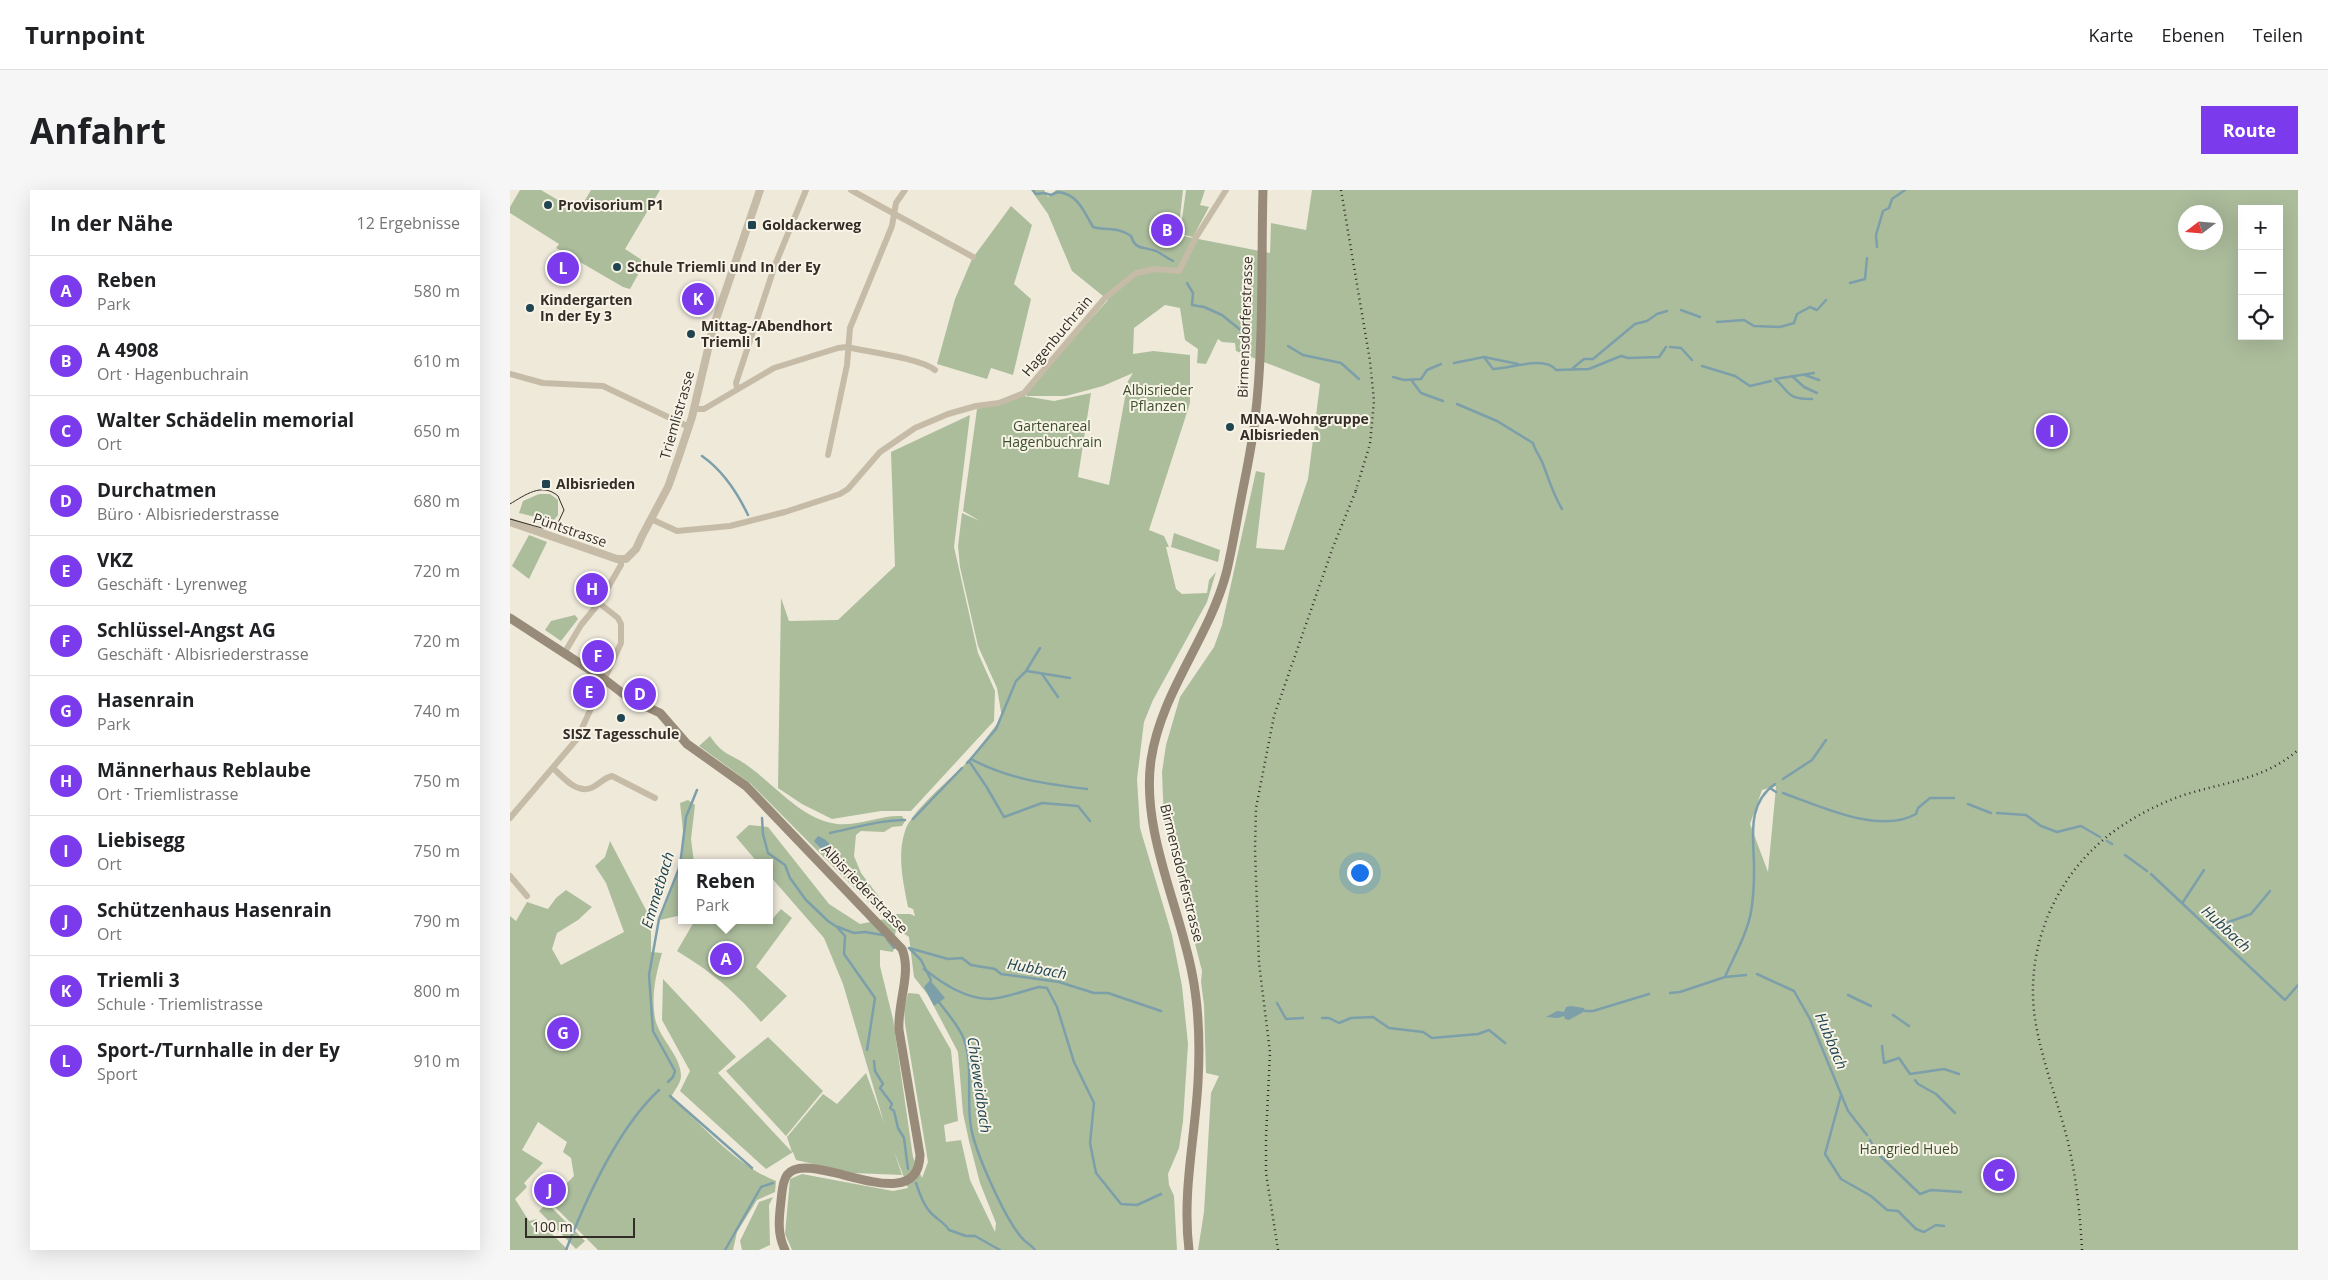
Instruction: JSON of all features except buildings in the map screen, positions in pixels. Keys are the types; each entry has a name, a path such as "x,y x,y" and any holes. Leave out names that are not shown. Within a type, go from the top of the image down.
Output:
{"main road":[{"name":"Birmensdorferstrasse","path":"1189,1250 1186,1210 1198,1082 1197,1007 1185,942 1153,825 1150,804 1151,763 1157,730 1167,700 1211,617 1220,594 1234,534 1253,435 1258,394 1263,190"},
{"name":"Albisriederstrasse","path":"510,618 604,678 630,699 660,714 687,744 758,796 900,945 904,954 905,971 898,1014 899,1030 920,1155 918,1165 910,1177 892,1183 857,1179 806,1167 794,1169 787,1175 783,1187 779,1232 785,1250"}],"street":[{"name":"Triemlistrasse","path":"565,652 581,625 599,603 621,560 626,559 636,549 668,486 689,427 716,319 760,190"},
{"path":"736,388 768,284 806,190"},
{"path":"851,190 973,257"},
{"path":"828,455 847,365 850,328 892,226 896,203 905,190"},
{"name":"Hagenbuchrain","path":"651,519 677,530 730,526 830,498 848,489 880,452 915,428 948,414 976,406 999,403 1019,396 1037,379 1104,299 1120,285 1143,270 1179,271 1195,239 1226,190"},
{"path":"694,409 704,409 736,388 774,368 847,347 930,366 935,370"},
{"path":"510,374 543,383 603,386 689,427"},
{"name":"Püntstrasse","path":"510,522 621,560"},
{"path":"510,818 577,739 622,636 618,618 599,603"},
{"path":"553,768 574,786 581,789 589,789 604,778 612,776 655,798"},
{"path":"510,876 527,896"}],"green space":[{"path":"520,190 541,190 578,212 591,190 660,190 625,249 645,262 630,289 623,287 556,248 559,244 510,213 510,207"},
{"path":"1031,190 1044,190 1048,197 1056,190 1183,190 1178,235 1270,253 1271,223 1306,230 1312,190 2298,190 2298,1250 1198,1250 1204,1212 1211,1093 1219,1076 1206,1073 1202,971 1164,822 1162,772 1166,745 1180,697 1214,647 1222,625 1256,471 1265,473 1256,548 1284,550 1308,479 1320,384 1236,351 1235,343 1222,342 1218,339 1206,364 1197,363 1198,349 1185,340 1180,308 1165,305 1134,328 1133,354 1153,351 1190,355 1190,403 1149,530 1164,536 1169,547 1166,547 1176,589 1182,594 1207,593 1209,580 1216,572 1207,602 1153,700 1144,722 1137,779 1140,828 1172,935 1182,986 1188,1044 1183,1121 1179,1148 1168,1174 1169,1185 1174,1196 1177,1250 792,1250 785,1234 790,1179 802,1174 893,1191 908,1188 894,1151 902,1175 853,1173 796,1160 793,1152 766,1169 680,1091 690,1071 662,1020 663,979 736,1057 718,1073 792,1152 787,1137 823,1094 837,1104 866,1073 884,1123 843,984 824,938 773,879 773,859 755,859 736,837 749,825 768,827 829,904 860,924 885,919 750,783 699,746 710,736 719,748 748,766 790,801 812,816 824,821 845,824 902,816 905,821 902,826 892,827 884,832 861,831 856,835 854,856 861,873 892,914 910,914 915,916 913,909 908,907 904,888 901,850 905,831 915,814 966,763 1002,718 997,688 978,646 960,567 958,546 962,513 980,521 963,511 977,409 1024,396 1054,401 1091,393 1078,477 1109,485 1128,381 1133,373 1103,386 1066,396 1027,396 1026,394 1108,300 1072,271 1048,214","holes":["1776,786 1768,872 1750,824 1762,790","896,928 909,937 914,977 928,995 958,1052 963,1113 980,1183 996,1223 995,1232 970,1180 961,1140 946,1142 944,1125 958,1121 951,1050 919,994 908,993 904,1009 905,1024 928,1162 922,1178 913,1157 893,1019 880,966 880,950 893,952"]},
{"path":"1186,190 1205,190 1200,205 1209,207 1193,237 1180,234"},
{"path":"1011,206 1032,225 1014,284 1031,299 1013,375 991,368 987,379 937,364 955,299 972,259"},
{"path":"970,415 954,547 978,653 995,691 994,721 911,811 881,811 832,819 802,804 778,788 781,598 789,621 838,620 895,566 891,452"},
{"path":"539,494 550,494 558,500 558,515 554,520 545,523 544,519 519,513 523,501"},
{"path":"1174,533 1220,550 1218,562 1171,547"},
{"path":"529,535 547,542 529,579 512,566"},
{"path":"575,615 578,619 561,641 545,630 551,621"},
{"path":"688,800 695,805 691,839 694,859 682,859 684,839 680,803"},
{"path":"610,841 646,910 655,918 651,930 651,952 662,953 654,993 655,1018 657,1026 678,1061 681,1076 679,1084 671,1097 734,1156 762,1175 776,1181 775,1192 757,1200 737,1232 733,1250 598,1250 549,1201 574,1176 571,1158 563,1152 567,1142 538,1122 522,1150 543,1163 524,1183 527,1187 515,1199 529,1221 537,1219 568,1250 510,1250 510,916 516,921 527,902 548,909 556,898 566,890 592,907 578,920 557,933 552,949 561,965 624,932 606,883 595,866 605,857"},
{"path":"678,874 678,916 660,920"},
{"path":"781,909 792,918 756,967 787,996 761,1022 722,982 677,951 693,924 773,924 773,918"},
{"path":"768,1037 823,1091 786,1136 726,1071"},
{"path":"773,1197 769,1205 770,1245 759,1250 742,1250 740,1241 759,1202"},
{"path":"547,1203 585,1241 576,1249 539,1211"}],"water":[{"path":"818,836 830,846 831,849 826,854 814,841"},
{"path":"930,980 945,998 934,1006 924,987"},
{"path":"1566,1007 1584,1008 1585,1011 1569,1020 1565,1019 1564,1016 1558,1018 1546,1017 1557,1011 1564,1012"}],"waterway":[{"path":"1033,190 1036,194 1044,193 1051,195 1058,192 1071,196 1080,205 1093,227 1126,233 1131,236 1138,246 1156,251 1173,261"},
{"path":"1877,247 1876,235 1883,211 1889,208 1892,199 1905,190"},
{"path":"1850,283 1865,279 1867,258"},
{"path":"1187,283 1193,293 1192,305 1204,307 1222,315 1243,332"},
{"path":"1717,322 1744,320 1754,326 1780,327 1794,323 1797,314 1810,307 1817,310 1826,300"},
{"path":"1681,310 1700,317"},
{"path":"1573,368 1584,359 1593,359 1635,324 1647,321 1657,314 1667,311"},
{"path":"1288,346 1303,355 1341,363 1359,379"},
{"path":"1454,363 1484,357 1493,369 1535,363 1551,366 1556,370 1589,369 1621,356 1628,358 1659,357 1666,347"},
{"path":"1670,347 1681,348 1692,360"},
{"path":"1484,357 1518,364"},
{"path":"1393,377 1404,380 1421,379 1427,370 1441,364"},
{"path":"1702,366 1735,376 1750,386 1771,381"},
{"path":"1812,399 1793,396 1775,379 1814,373"},
{"path":"1805,375 1819,380"},
{"path":"1792,376 1804,387 1817,393"},
{"path":"1412,381 1421,393 1443,401"},
{"path":"1457,404 1497,421 1533,443 1562,509"},
{"path":"702,456 729,483 748,515"},
{"path":"969,761 996,729 1016,681 1026,671 1040,648"},
{"path":"1027,671 1070,678"},
{"path":"1042,674 1058,697"},
{"name":"Hubbach","path":"1783,779 1812,760 1826,740"},
{"path":"971,759 1013,776 1042,783 1087,789"},
{"path":"967,763 969,761 1004,817 1042,803 1078,806 1090,821"},
{"path":"913,819 962,768"},
{"name":"Hubbach","path":"1725,977 1743,937 1751,912 1754,883 1753,825 1755,814 1765,793 1775,784"},
{"name":"Hubbach","path":"1770,788 1776,792"},
{"name":"Emmetbach","path":"681,859 686,817 697,790"},
{"name":"Hubbach","path":"1783,793 1850,816 1867,820 1885,821 1901,820 1916,814 1918,808 1930,798 1954,798"},
{"name":"Hubbach","path":"1968,804 1991,813"},
{"name":"Hubbach","path":"1997,813 2026,815 2041,826 2057,832 2081,826 2100,837"},
{"name":"Hubbach","path":"762,818 763,834 768,853 785,865 790,878 806,900 845,936 844,954 875,998 867,1050"},
{"path":"830,833 876,823 905,820"},
{"name":"Hubbach","path":"2107,841 2112,844"},
{"name":"Hubbach","path":"2125,855 2147,871"},
{"path":"2183,902 2204,870"},
{"name":"Emmetbach","path":"668,1082 673,1077 675,1071 653,1031 649,975 659,919 678,871"},
{"name":"Hubbach","path":"2151,874 2285,1000 2298,985"},
{"path":"2209,929 2251,914 2270,891"},
{"name":"Hubbach","path":"838,927 854,933 865,932 883,935"},
{"name":"Hubbach","path":"887,939 894,948"},
{"name":"Hubbach","path":"909,948 948,959 962,958 971,965 995,969 1001,974 1059,982 1094,993 1108,993 1161,1011"},
{"path":"910,949 921,960 931,980"},
{"path":"924,969 954,989 981,998 990,999 1039,987 1047,988 1057,1007 1074,1062 1094,1103 1090,1143 1096,1173 1121,1204 1137,1205 1161,1194"},
{"name":"Hubbach","path":"1757,974 1794,991 1810,1019 1848,1111 1867,1135"},
{"name":"Hubbach","path":"1670,993 1680,992 1725,977 1746,975"},
{"name":"Hubbach","path":"1585,1011 1593,1011 1649,994"},
{"path":"1848,995 1871,1006"},
{"name":"Chüeweidbach","path":"939,1002 958,1028 966,1047 969,1070 971,1127 984,1168 999,1201 1015,1229 1035,1250"},
{"name":"Hubbach","path":"1277,1003 1286,1019 1303,1018"},
{"path":"1893,1015 1909,1026"},
{"name":"Hubbach","path":"1322,1018 1329,1018 1339,1023 1351,1018 1373,1017 1389,1028 1423,1032 1432,1038 1478,1034 1489,1030 1505,1043"},
{"path":"1882,1046 1884,1063 1899,1058 1910,1074 1944,1069 1959,1074"},
{"path":"874,1061 875,1071 883,1084 880,1088 892,1104 890,1108 894,1111 898,1128 904,1138 908,1169"},
{"path":"1915,1080 1918,1084 1936,1094 1955,1113"},
{"name":"Emmetbach","path":"566,1250 583,1209 617,1143 644,1105 659,1090"},
{"path":"1841,1095 1825,1154 1841,1179 1871,1196 1887,1210 1898,1211 1916,1229 1924,1232 1936,1225 1944,1226"},
{"path":"670,1096 752,1168"},
{"path":"1870,1140 1875,1151 1920,1194 1931,1190 1961,1192"},
{"path":"725,1250 761,1187 773,1183"},
{"path":"916,1183 927,1207 949,1230 966,1236 975,1236 1000,1250"}],"tram line":[{"path":"510,504 534,491 546,490 558,496 564,510 558,523 549,527 542,528 510,519"}],"railway":[{"path":"1341,190 1370,361 1374,401 1370,444 1355,493"},
{"path":"1278,1250 1266,1173 1270,1052 1259,963 1255,850 1256,808 1274,716 1333,547 1357,488"},
{"path":"2082,1250 2073,1166 2039,1039 2033,996 2034,967 2040,939 2050,912 2063,887 2080,864 2100,843 2123,825 2152,808 2176,798 2258,774 2285,760 2298,750"}],"place":[{"name":"Provisorium P1","path":"548,205"},
{"name":"Goldackerweg","path":"752,225"},
{"name":"A 4908","path":"1167,230"},
{"name":"Schule Triemli und In der Ey","path":"617,267"},
{"name":"Sport-/Turnhalle in der Ey","path":"563,268"},
{"name":"Triemli 3","path":"698,299"},
{"name":"Kindergarten In der Ey 3","path":"530,308"},
{"name":"Mittag-/Abendhort Triemli 1","path":"691,334"},
{"name":"MNA-Wohngruppe Albisrieden","path":"1230,427"},
{"name":"Liebisegg","path":"2052,431"},
{"name":"Albisrieden","path":"546,484"},
{"name":"Männerhaus Reblaube","path":"592,589"},
{"name":"Schlüssel-Angst AG","path":"598,656"},
{"name":"VKZ","path":"589,692"},
{"name":"Durchatmen","path":"640,694"},
{"name":"SISZ Tagesschule","path":"621,718"},
{"name":"Reben","path":"726,959"},
{"name":"Hasenrain","path":"563,1033"},
{"name":"Walter Schädelin memorial","path":"1999,1175"},
{"name":"Schützenhaus Hasenrain","path":"550,1190"}],"park label":[{"name":"Albisrieder Pflanzen","path":"1158,398"},
{"name":"Gartenareal Hagenbuchrain","path":"1052,434"},
{"name":"Hangried Hueb","path":"1909,1149"}]}
